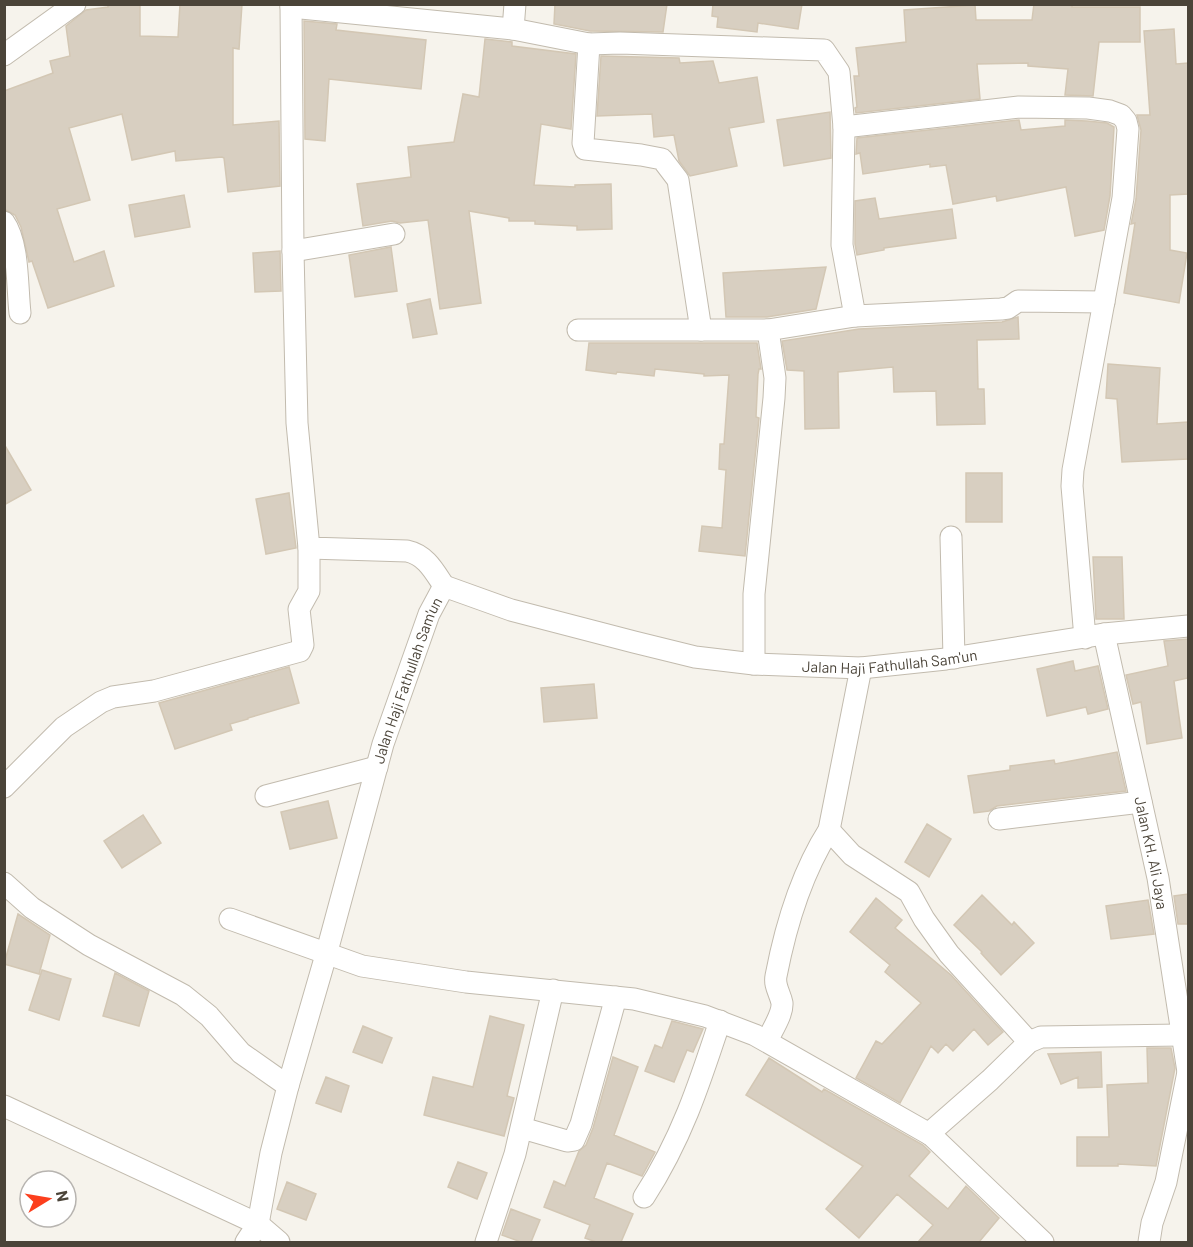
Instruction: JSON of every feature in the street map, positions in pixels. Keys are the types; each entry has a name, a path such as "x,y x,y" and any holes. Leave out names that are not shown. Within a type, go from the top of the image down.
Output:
{"street":[{"path":"4,55 75,4"},
{"path":"513,29 515,4"},
{"path":"4,787 64,727 101,702 113,697 154,691 300,651 303,645 299,609 309,591 309,548 297,423 291,6 513,29 589,44 824,50 839,72 844,127 842,245 855,316"},
{"path":"589,44 583,143 585,148 662,159 678,180 701,330"},
{"name":"Jalan KH. Ali Jaya","path":"844,127 1019,107 1088,108 1110,111 1121,115 1126,121 1128,129 1123,198 1075,455 1072,486 1095,636 1141,802 1158,878 1180,958 1181,1035 1188,1072"},
{"path":"4,222 15,245 20,313"},
{"path":"293,251 394,234"},
{"path":"578,330 768,330 855,316 1001,309 1008,308 1016,302 1025,301 1104,302"},
{"path":"753,664 754,594 775,378 768,330"},
{"path":"951,537 954,658"},
{"path":"309,548 416,553 428,562 444,586"},
{"name":"Jalan Haji Fathullah Sam'un","path":"258,1224 271,1153 288,1086 327,955 383,744 429,614 444,586 511,610 633,642 695,657 753,664 861,668 954,658 1095,636 1188,626"},
{"path":"767,1041 782,1008 775,979 799,887 815,851 829,830 861,668"},
{"path":"266,796 377,767"},
{"path":"999,819 1141,802"},
{"path":"829,830 852,855 909,892 924,919 949,954 1029,1042"},
{"path":"4,883 32,908 89,945 183,995 209,1016 241,1053 288,1086"},
{"path":"230,919 362,966 466,982 616,997 720,1021 767,1041 931,1135 1032,1238"},
{"path":"486,1242 522,1128 553,990"},
{"path":"522,1128 567,1141 574,1140 581,1124 616,997"},
{"path":"644,1197 681,1132 720,1021"},
{"path":"931,1135 933,1130 1029,1042 1041,1037 1181,1035"},
{"path":"1149,1242 1150,1231 1163,1193 1188,1072"},
{"path":"4,1106 258,1224 279,1242"},
{"path":"246,1242 258,1224"}],"building":[{"path":"108,4 140,4 140,36 178,37 180,4 242,4 239,49 233,48 233,125 279,121 280,186 228,192 224,158 222,157 176,161 175,151 132,160 122,114 69,128 90,200 57,209 74,262 104,251 114,286 48,308 32,261 29,262 21,227 15,215 4,209 4,91 53,73 50,61 70,56 66,26 86,10 108,7"},
{"path":"555,4 667,4 663,32 590,31 554,24"},
{"path":"713,4 802,4 798,29 758,23 757,32 717,27 718,17 712,16"},
{"path":"1034,4 1072,4 1072,7 1140,7 1140,42 1099,42 1093,96 1065,95 1068,69 1028,66 1028,63 977,64 980,99 856,113 854,76 859,76 856,48 906,42 904,10 975,5 976,20 1032,20"},
{"path":"304,21 337,24 336,30 426,40 421,89 329,79 325,141 305,139"},
{"path":"1174,29 1176,64 1188,63 1188,194 1170,195 1170,250 1187,253 1179,303 1124,293 1135,223 1131,224 1136,199 1141,130 1137,115 1150,115 1144,31"},
{"path":"485,39 512,42 512,46 576,54 571,129 541,124 534,185 575,187 575,185 611,184 612,229 577,230 577,226 535,224 535,221 509,221 509,218 469,211 481,303 440,309 428,220 400,223 392,221 363,226 357,184 411,177 408,147 454,142 463,94 479,97"},
{"path":"601,56 679,58 680,63 713,61 719,83 757,77 764,122 729,128 737,166 690,176 679,161 674,135 654,137 652,114 597,116"},
{"path":"830,112 831,158 784,166 777,120"},
{"path":"1019,120 1021,130 1065,126 1065,120 1107,123 1114,127 1110,196 1104,230 1075,236 1066,187 997,201 996,196 953,204 946,165 930,167 930,164 863,174 860,153 856,154 857,138"},
{"path":"184,195 190,227 135,237 129,205"},
{"path":"875,198 879,219 952,209 956,238 884,248 884,250 857,255 855,201"},
{"path":"391,247 397,291 355,297 349,255"},
{"path":"280,251 281,291 255,292 253,253"},
{"path":"826,267 816,309 767,317 726,317 723,273"},
{"path":"430,299 437,334 413,338 407,304"},
{"path":"1018,317 1019,339 977,340 978,389 984,389 985,424 937,425 936,391 894,392 893,367 838,372 839,428 805,429 804,371 787,370 782,341 859,329 1002,322"},
{"path":"589,343 757,343 761,369 758,374 756,417 759,418 745,556 699,551 702,526 722,528 726,470 719,469 720,444 724,444 729,375 704,376 704,374 655,369 654,376 586,370"},
{"path":"1108,364 1160,368 1157,424 1188,422 1188,459 1122,462 1117,399 1106,398"},
{"path":"4,444 31,490 4,505"},
{"path":"966,473 1002,473 1002,522 966,522"},
{"path":"289,493 296,548 266,554 256,499"},
{"path":"1093,557 1122,557 1124,619 1096,619"},
{"path":"1188,639 1188,678 1174,681 1182,738 1147,744 1141,702 1133,704 1126,675 1168,666 1164,641"},
{"path":"1073,661 1075,671 1098,666 1108,709 1088,714 1086,707 1047,716 1037,669"},
{"path":"289,667 299,703 230,724 232,730 175,749 159,703"},
{"path":"594,684 597,718 544,722 541,688"},
{"path":"1117,752 1126,791 997,806 989,811 974,813 968,776 1010,770 1010,766 1054,760 1055,764"},
{"path":"328,801 337,838 290,849 281,812"},
{"path":"143,815 161,843 122,868 104,841"},
{"path":"927,824 951,839 929,877 905,862"},
{"path":"1188,894 1188,924 1178,924 1174,896"},
{"path":"982,895 1012,925 1014,922 1034,943 1001,975 982,952 954,925"},
{"path":"876,898 902,920 895,928 951,975 1003,1032 988,1045 974,1029 953,1051 946,1044 938,1053 931,1046 900,1103 856,1078 876,1041 882,1044 921,1003 885,972 890,965 850,932"},
{"path":"1148,900 1154,934 1111,939 1106,906"},
{"path":"18,914 50,935 39,974 4,964"},
{"path":"42,970 71,979 59,1020 29,1010"},
{"path":"115,973 149,991 139,1026 103,1016"},
{"path":"490,1016 524,1025 507,1096 514,1098 504,1136 424,1115 433,1077 473,1087"},
{"path":"672,1021 703,1029 693,1052 687,1050 674,1082 645,1071 655,1045 662,1048"},
{"path":"363,1026 392,1038 382,1063 353,1052"},
{"path":"1147,1048 1171,1048 1175,1068 1156,1166 1118,1164 1118,1166 1077,1166 1077,1137 1109,1137 1107,1085 1148,1083"},
{"path":"1101,1052 1102,1087 1078,1088 1078,1077 1061,1084 1048,1054"},
{"path":"613,1057 638,1067 614,1135 655,1152 642,1176 607,1163 594,1198 633,1214 621,1242 596,1242 585,1238 590,1225 544,1207 554,1181 565,1186 579,1151 586,1145"},
{"path":"769,1058 822,1092 824,1089 923,1145 930,1152 909,1176 948,1209 966,1186 999,1218 979,1242 918,1242 933,1225 897,1194 859,1238 826,1209 863,1166 746,1095"},
{"path":"326,1077 349,1086 341,1112 316,1103"},
{"path":"458,1162 487,1173 477,1199 448,1187"},
{"path":"287,1182 316,1194 306,1220 277,1209"},
{"path":"511,1209 540,1220 531,1242 521,1242 502,1235"}]}
